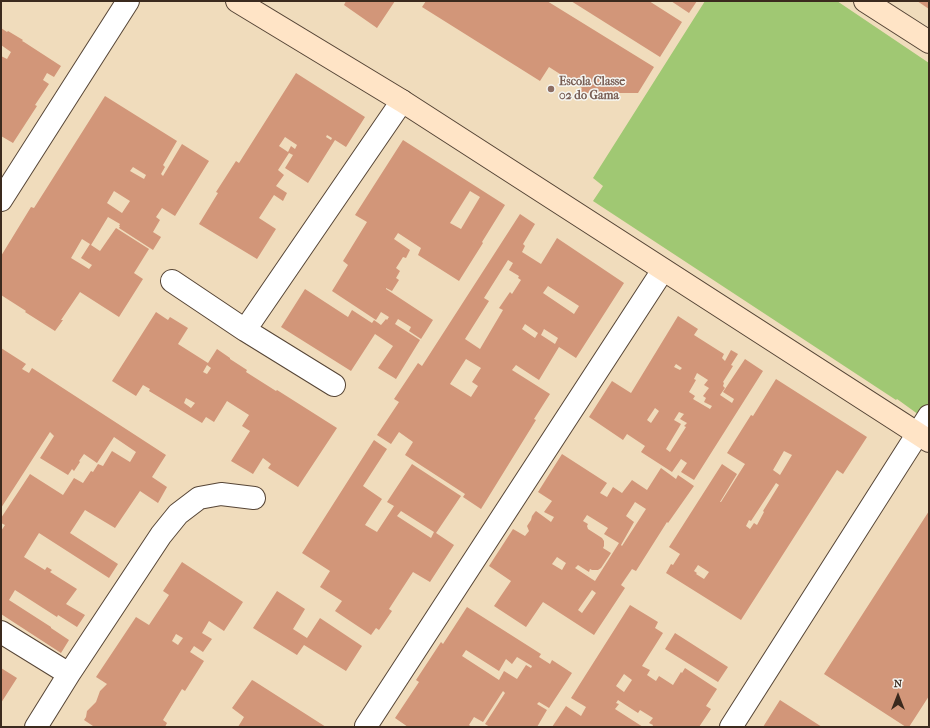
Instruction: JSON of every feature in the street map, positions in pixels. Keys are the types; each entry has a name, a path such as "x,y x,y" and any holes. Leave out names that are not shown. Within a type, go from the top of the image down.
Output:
{"street":[{"path":"1,200 128,1"},
{"path":"237,1 402,101 663,270 925,430 731,727"},
{"path":"865,1 929,42"},
{"path":"245,330 402,101"},
{"path":"366,727 663,270"},
{"path":"172,281 245,330 334,385"},
{"path":"36,727 69,674 161,535 178,514 199,498 221,494 254,498"},
{"path":"1,632 69,674"}],"green space":[{"path":"705,1 837,1 929,63 929,414 926,420 897,399 896,400 593,201 603,186 593,178"}],"building":[{"path":"346,1 395,1 377,28 344,5"},
{"path":"426,1 547,1 654,67 638,93 579,93 582,88 549,67 540,81 422,7"},
{"path":"571,1 649,1 682,22 660,57"},
{"path":"671,1 697,1 689,13"},
{"path":"917,1 929,1 929,9"},
{"path":"1,28 23,40 22,41 61,66 54,77 47,73 43,80 49,84 35,105 37,106 13,143 1,136 1,56 7,59 11,52 1,45"},
{"path":"296,73 365,117 346,147 335,140 308,183 285,168 293,155 289,153 278,170 284,175 276,186 287,193 283,201 274,195 259,218 276,229 257,259 199,224 218,193 216,192 236,161 239,163","holes":["327,135 332,138 331,140 326,137","285,137 297,145 295,149 291,146 288,152 279,146"]},
{"path":"105,96 177,141 163,165 165,167 161,174 163,176 182,144 209,161 175,216 162,208 156,217 160,220 153,232 161,237 153,250 119,228 120,224 108,217 91,245 100,251 116,228 149,249 134,273 143,279 119,317 80,292 55,331 1,295 1,256 31,207 34,208","holes":["133,167 146,175 144,179 130,171","114,191 130,201 122,213 107,203","82,239 90,244 81,258 92,265 89,269 71,258"]},
{"path":"403,140 505,205 459,281 418,255 421,248 398,233 394,239 410,250 406,258 403,257 396,268 400,271 396,278 399,280 392,291 386,289 433,320 421,339 409,331 411,327 398,319 395,324 420,340 396,379 378,368 393,346 375,334 351,371 281,327 305,289 348,317 352,310 372,323 374,320 381,325 389,317 381,312 376,320 332,291 348,265 343,261 367,222 355,215","holes":["470,191 480,197 461,229 450,223"]},
{"path":"520,214 535,224 523,244 525,246 522,252 541,264 557,238 624,283 576,358 559,347 539,380 516,365 512,370 550,394 534,419 536,420 481,509 463,497 465,494 405,455 413,442 399,432 391,444 377,435 399,402 394,399 418,363 422,366","holes":["508,260 513,263 509,270 519,276 518,278 521,280 512,294 510,292 499,308 503,310 480,349 465,339 489,301 484,298","548,286 579,306 574,314 543,293","525,324 538,333 535,338 522,329","544,329 558,338 555,344 541,335","466,359 481,368 472,382 478,386 471,397 450,384"]},
{"path":"156,312 168,320 170,317 188,328 178,344 208,363 217,349 247,370 246,372 337,428 298,487 268,468 271,464 263,458 253,474 231,461 250,431 242,426 249,415 227,401 214,422 206,417 202,423 149,391 150,389 143,385 136,396 112,381","holes":["207,365 211,368 207,374 203,372","186,398 195,403 191,408 184,403"]},
{"path":"678,316 698,329 694,335 724,354 722,358 725,361 731,350 738,354 731,365 733,366 723,382 723,386 725,388 720,395 732,403 734,399 723,392 745,359 763,371 694,480 681,472 687,463 681,459 672,472 641,452 645,446 627,434 623,440 589,417 612,381 631,393","holes":["676,364 682,368 680,370 674,367","697,373 708,380 704,385 709,388 703,396 706,398 704,402 712,406 710,409 693,399 695,396 689,392 696,380 694,379","655,408 659,411 651,423 647,420","679,412 684,414 680,419 687,423 670,452 666,449 681,424 674,420"]},
{"path":"1,348 26,364 22,369 29,373 32,368 166,455 152,477 167,487 158,503 140,491 115,528 85,510 70,533 118,564 109,578 39,533 24,557 45,570 47,567 52,570 50,572 77,589 66,604 85,615 77,627 58,615 57,617 15,590 9,600 69,640 61,653 1,614 1,531 5,525 1,523 1,518 30,474 63,495 74,478 83,483 98,464 103,466 112,451 130,462 136,452 114,437 97,463 84,454 74,471 72,469 68,475 40,458 54,436 50,432 1,508"},
{"path":"776,379 867,437 843,474 837,470 741,620 666,573 671,564 673,565 680,554 669,547 722,464 737,474 720,502 745,464 727,453 751,415 753,416","holes":["784,451 792,455 780,475 773,470","776,483 779,485 763,511 764,512 757,525 754,523 750,529 746,526 749,520 751,521","698,565 709,572 704,579 694,571"]},
{"path":"374,440 387,449 363,486 382,499 365,525 377,532 394,506 387,502 412,464 461,496 436,533 454,545 430,582 413,572 389,609 392,611 379,630 376,628 371,635 335,611 342,601 320,587 330,571 302,553","holes":["401,511 434,532 431,538 397,516"]},
{"path":"562,454 607,483 600,493 607,497 613,487 622,493 632,480 647,490 661,468 676,479 678,475 694,486 668,523 667,522 636,571 632,569 621,585 625,588 594,635 543,602 526,627 494,606 511,581 489,566 513,529 525,536 529,531 527,526 536,511 551,522 554,517 544,512 552,501 538,492","holes":["635,502 646,509 622,546 621,545 634,522 626,516","587,515 608,528 604,534 619,543 595,581 575,568 578,565 589,572 590,569 598,570 611,553 603,548 604,541 602,538 588,529 588,524 583,521","557,557 566,563 562,570 552,564","592,590 596,593 582,613 578,610"]},
{"path":"929,511 929,696 909,727 906,727 824,674"},
{"path":"182,562 243,602 224,631 209,621 202,633 212,639 203,652 194,646 190,652 204,661 185,691 182,689 163,720 167,723 165,727 92,727 93,726 84,720 87,711 96,702 100,691 107,684 96,677 136,617 149,625 169,595 163,591","holes":["176,634 183,638 178,645 172,641"]},
{"path":"277,591 305,609 293,629 307,638 320,618 362,646 346,671 304,645 297,655 253,628"},
{"path":"630,605 658,622 655,628 663,633 642,666 650,670 647,675 656,681 659,676 673,685 685,668 717,689 706,706 711,709 699,727 652,727 653,725 649,723 653,718 640,710 638,713 618,700 616,703 619,704 615,709 643,727 552,727 566,706 581,716 586,707 571,698","holes":["624,674 632,680 624,692 616,686"]},
{"path":"467,607 541,654 539,657 550,664 552,660 572,673 549,708 539,702 537,704 547,710 537,727 490,727 485,724 505,693 503,691 483,722 474,717 469,725 472,727 408,727 395,718 419,682 416,680 441,642 443,644","holes":["466,650 499,671 506,659 512,664 517,657 532,666 531,668 526,665 517,679 504,671 499,680 462,656"]},
{"path":"675,633 728,667 718,682 665,649"},
{"path":"1,668 17,678 1,703"},
{"path":"252,680 326,727 238,727 244,717 232,708"},
{"path":"780,700 822,727 763,727"}],"place":[{"name":"Escola Classe 02 do Gama","path":"551,89"}]}
